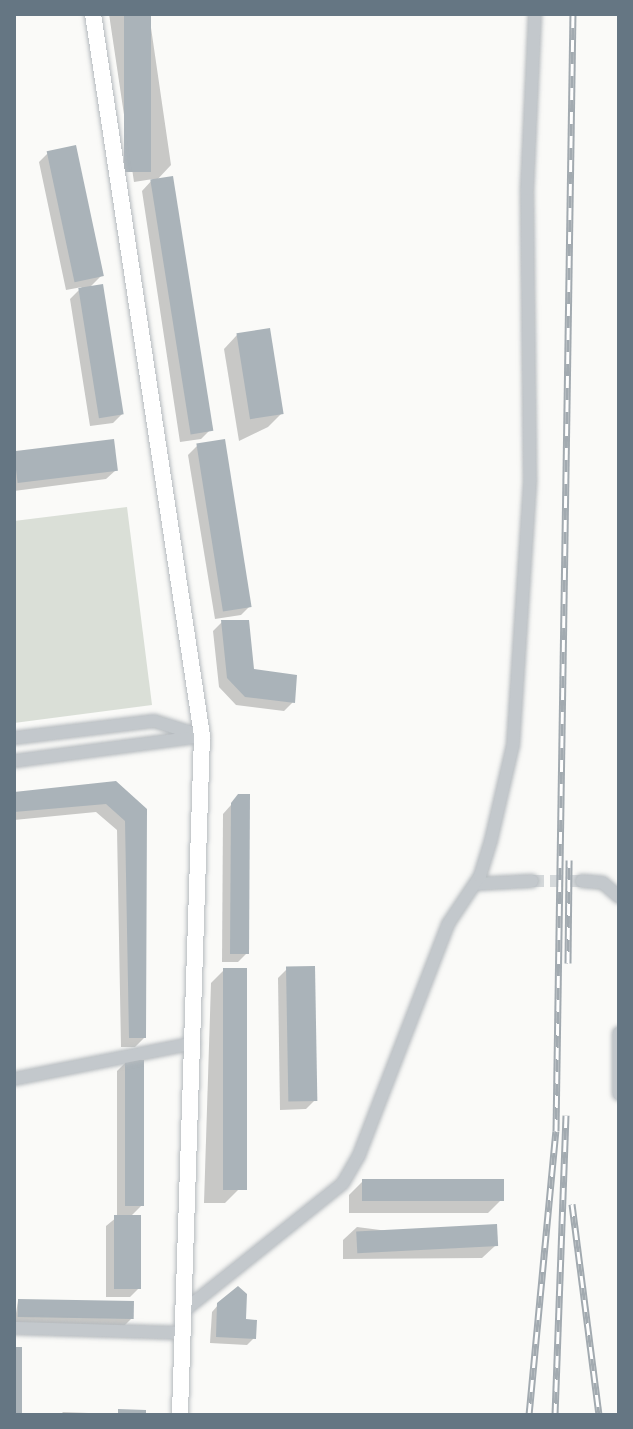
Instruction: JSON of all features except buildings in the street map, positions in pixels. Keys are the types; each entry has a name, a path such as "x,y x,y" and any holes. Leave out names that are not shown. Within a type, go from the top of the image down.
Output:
{"main road":[{"path":"93,14 202,736 186,1309 180,1415"}],"street":[{"path":"186,1309 343,1183 359,1155 448,924 475,884 513,745 530,480 527,189 535,14"},
{"path":"14,738 154,721 202,736"},
{"path":"14,761 202,736"},
{"path":"475,884 532,881"},
{"path":"582,881 603,883 619,897"},
{"path":"619,1033 619,1094"},
{"path":"14,1079 194,1043"},
{"path":"14,1328 185,1333"}],"shaded area":[{"path":"127,507 152,705 14,723 14,521"}],"tunnel":[{"path":"532,881 582,881"}],"railway":[{"path":"529,1415 556,1131 573,14"},
{"path":"568,963 569,860"},
{"path":"555,1415 566,1115"},
{"path":"572,1204 599,1415"}]}
